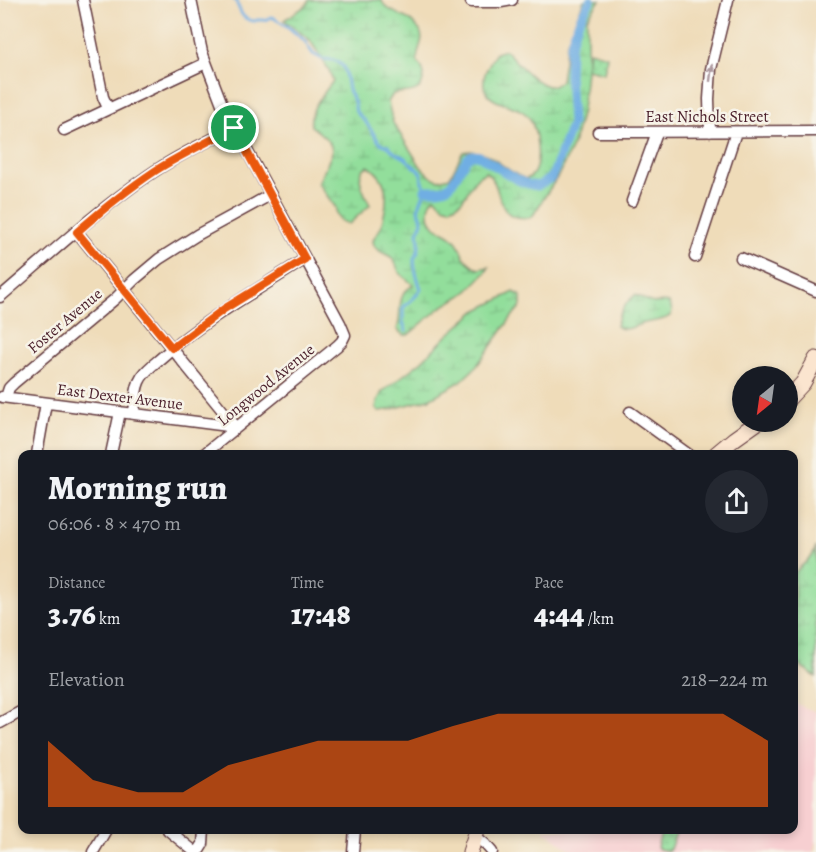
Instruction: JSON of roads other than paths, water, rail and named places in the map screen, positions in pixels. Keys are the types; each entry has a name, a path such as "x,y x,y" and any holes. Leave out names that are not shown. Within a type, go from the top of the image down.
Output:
{"main road":[{"path":"798,388 816,359"},
{"path":"720,450 744,432"},
{"path":"470,852 476,834"}],"street":[{"path":"83,0 108,108"},
{"path":"134,414 139,381 152,366 224,309 305,259 222,104 206,63 195,25 191,0"},
{"path":"471,2 512,0"},
{"path":"710,132 711,69 728,0"},
{"path":"64,130 206,63"},
{"path":"0,297 123,194 157,170 234,128"},
{"name":"East Nichols Street","path":"598,132 816,131"},
{"path":"632,201 657,132"},
{"path":"695,256 736,132"},
{"name":"Foster Avenue","path":"3,397 14,383 141,274 197,235 270,195"},
{"path":"77,232 236,427"},
{"path":"741,258 816,291"},
{"name":"Longwood Avenue","path":"209,450 337,346 344,337 340,323 305,259"},
{"name":"East Dexter Avenue","path":"3,397 236,427"},
{"path":"37,450 46,403"},
{"path":"112,450 120,412"},
{"path":"630,412 682,450"},
{"path":"2,720 18,713"},
{"path":"2,720 18,722"},
{"path":"93,852 104,834"},
{"path":"173,834 196,852 203,844 204,834"},
{"path":"353,852 355,834"},
{"path":"477,834 492,852"}],"waterway":[{"path":"234,0 242,15 247,19 255,21 274,18 304,40 313,54 322,59 334,60 343,66 356,112 380,143 405,158 421,173 425,191 418,209 422,223 418,232 419,249 414,260 421,289 403,308 403,322 406,331"},
{"path":"425,190 440,190 448,187 467,159 474,155 531,185 538,186 551,178 572,123 570,47 579,21 591,0"}]}
